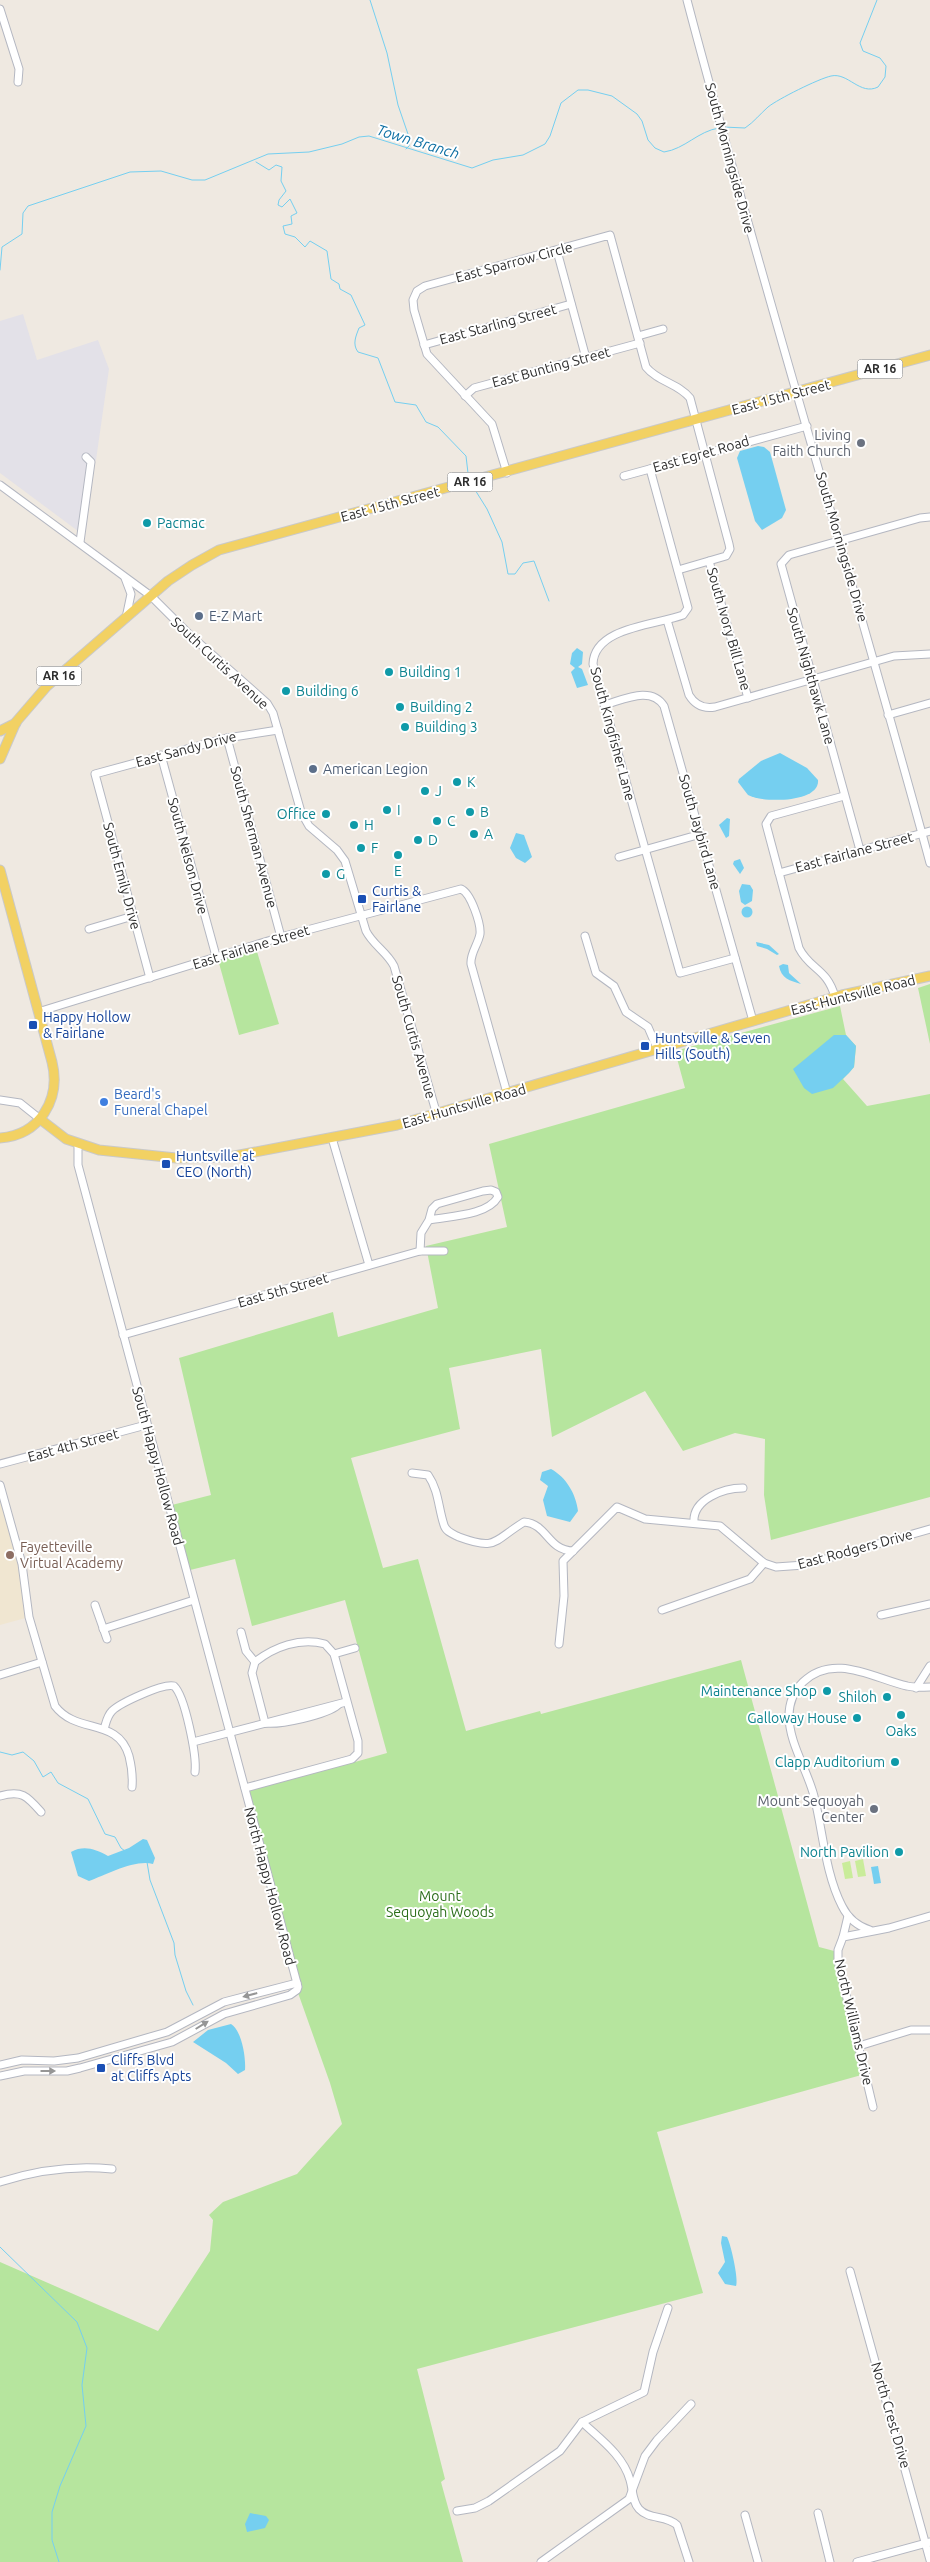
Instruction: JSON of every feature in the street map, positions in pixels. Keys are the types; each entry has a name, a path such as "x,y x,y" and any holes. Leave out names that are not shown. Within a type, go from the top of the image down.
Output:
{"main road":[{"name":"East 15th Street","path":"3,744 16,722 47,686 151,596 192,565 227,548 930,355"},
{"path":"0,730 16,722"},
{"name":"AR 16","path":"0,759 3,744"},
{"path":"0,870 52,1062 55,1085 51,1103 40,1119 20,1133 0,1138"},
{"name":"East Huntsville Road","path":"40,1119 66,1139 99,1150 193,1159 229,1157 332,1138 436,1115 753,1020 835,997 930,976"}],"street":[{"name":"South Morningside Drive","path":"687,0 718,117 840,540 930,863"},
{"path":"0,9 20,69 18,82"},
{"name":"East Sparrow Circle","path":"507,472 492,424 432,362 424,345 413,300 417,292 425,286 610,235 646,367 653,376 684,390 690,398 730,549 726,556 678,570"},
{"path":"557,251 586,358"},
{"name":"East Starling Street","path":"424,345 571,304"},
{"name":"East Bunting Street","path":"465,396 474,388 586,358 639,340 663,329"},
{"name":"East Egret Road","path":"624,476 807,426"},
{"path":"80,542 91,462 86,457"},
{"name":"South Kingfisher Lane","path":"650,469 688,608 683,616 614,635 600,644 595,653 594,664 680,973 735,958"},
{"name":"South Curtis Avenue","path":"0,485 151,596 190,635 267,702 278,730 301,812 309,826 337,850 345,861 370,939 390,959 394,966 436,1115"},
{"path":"840,540 928,517"},
{"name":"South Nighthawk Lane","path":"840,540 789,555 781,564 860,850"},
{"name":"South Ivory Bill Lane","path":"709,561 748,698"},
{"path":"124,576 132,594 125,618"},
{"path":"668,620 688,692 693,701 701,706 712,708 894,656 930,654"},
{"name":"South Jaybird Lane","path":"604,705 644,695 652,696 662,702 753,1020"},
{"path":"888,715 930,703"},
{"name":"East Sandy Drive","path":"95,774 227,738 278,730"},
{"name":"South Sherman Avenue","path":"227,738 281,936"},
{"name":"South Nelson Drive","path":"161,756 216,956"},
{"name":"South Emily Drive","path":"95,774 150,978"},
{"path":"835,997 826,976 804,957 799,948 767,830 768,820 777,814 844,796"},
{"name":"East Fairlane Street","path":"779,873 930,831"},
{"path":"619,857 701,834"},
{"name":"East Fairlane Street","path":"38,1012 281,936 456,889 466,891 470,897 480,928 471,964 507,1094"},
{"path":"89,929 133,916"},
{"path":"585,936 596,973 614,986 626,1012 648,1027 657,1048"},
{"path":"0,1100 20,1103 40,1119"},
{"path":"332,1138 369,1265"},
{"name":"South Happy Hollow Road","path":"78,1144 78,1165 146,1425 245,1788"},
{"path":"420,1251 421,1233 429,1220 432,1209 437,1204 490,1190 496,1192 498,1197 494,1204 485,1208 429,1220"},
{"name":"East 5th Street","path":"123,1335 420,1251 444,1250"},
{"name":"East 4th Street","path":"0,1464 146,1425"},
{"path":"412,1473 428,1475 434,1484 444,1527 451,1534 477,1544 487,1544 500,1541 524,1522 530,1523 543,1531 555,1548 572,1551"},
{"path":"0,1485 22,1564 29,1617 53,1699 59,1711 74,1721 116,1734 126,1748 133,1773 132,1787"},
{"path":"694,1523 693,1515 703,1501 730,1488 743,1488"},
{"path":"559,1644 564,1596 563,1561 617,1507 645,1519 720,1526 764,1563 750,1579 662,1610"},
{"name":"East Rodgers Drive","path":"764,1563 776,1567 804,1565 930,1529"},
{"path":"103,1629 194,1600"},
{"path":"882,1615 930,1604"},
{"path":"95,1605 107,1639"},
{"path":"241,1632 246,1651 255,1662"},
{"path":"245,1788 352,1760 360,1750 334,1654 325,1644 310,1642 277,1648 255,1662 252,1673 265,1723"},
{"path":"334,1654 356,1648"},
{"path":"0,1675 42,1662"},
{"path":"916,1688 930,1666"},
{"path":"870,1930 848,1916 837,1895 813,1794 791,1732 789,1715 796,1690 804,1680 822,1671 858,1669 916,1688 930,1687"},
{"path":"104,1729 108,1715 119,1706 169,1685 177,1689 180,1694 193,1742 196,1758 195,1772"},
{"path":"193,1742 331,1704 338,1705 346,1702"},
{"name":"North Happy Hollow Road","path":"245,1788 297,1983"},
{"path":"0,1796 17,1793 23,1795 42,1812"},
{"name":"North Williams Drive","path":"848,1916 838,1950 838,1961 873,2107"},
{"path":"843,1937 870,1930 889,1928 930,1916"},
{"path":"0,2065 22,2060 63,2060 105,2050 167,2032 220,2004 297,1983 297,1990 290,1995 224,2014 172,2042 67,2071 24,2071 0,2076"},
{"path":"220,2004 224,2014"},
{"path":"859,2046 911,2030 930,2030"},
{"path":"0,2182 50,2170 81,2167 112,2169"},
{"name":"North Crest Drive","path":"850,2271 928,2542 930,2560"},
{"path":"457,2511 475,2508 489,2501 560,2451 582,2422 644,2392 653,2352 668,2308"},
{"path":"540,2562 625,2502 632,2494 645,2456 657,2440 691,2404"},
{"path":"582,2422 615,2453 630,2480 632,2494 638,2509 645,2514 663,2517 677,2525 689,2562"},
{"path":"818,2513 830,2562"},
{"path":"745,2515 758,2562"},
{"path":"857,2562 928,2542"}],"shaded area":[{"path":"23,314 37,360 98,340 109,369 96,460 86,470 78,531 0,473 0,321"},
{"name":"Fayetteville Virtual Academy","path":"0,1485 22,1564 29,1617 0,1625"}],"green space":[{"path":"255,945 279,1024 239,1035 217,956"},
{"path":"930,984 930,1044 918,988"},
{"name":"Mount Sequoyah Woods","path":"840,1006 846,1035 856,1046 854,1067 843,1079 867,1106 930,1094 930,1497 771,1540 764,1495 765,1439 735,1433 683,1451 645,1391 552,1437 541,1349 449,1368 460,1429 351,1458 383,1568 418,1559 466,1731 540,1711 541,1714 741,1660 819,1947 838,1952 865,2074 657,2132 703,2293 417,2369 445,2479 441,2482 463,2562 0,2562 0,2262 158,2331 210,2251 213,2220 209,2215 223,2202 297,2174 342,2124 330,2083 297,1990 245,1788 352,1759 355,1762 387,1753 345,1600 252,1626 235,1559 186,1571 168,1506 211,1495 179,1358 333,1312 338,1337 438,1308 426,1246 507,1227 489,1144 685,1088 675,1051"},
{"path":"863,1859 866,1876 858,1877 855,1861"},
{"path":"850,1861 853,1878 845,1879 842,1863"}],"water":[{"path":"758,446 764,447 770,452 786,510 782,518 762,530 755,521 737,458 740,451"},
{"path":"577,648 583,652 582,664 578,667 582,669 588,685 577,688 571,672 575,668 570,664 572,653"},
{"path":"780,753 807,768 818,780 816,788 810,793 789,799 765,799 748,795 738,782 739,779 761,761"},
{"path":"727,818 730,819 729,836 726,838 719,825"},
{"path":"516,833 524,835 532,857 525,863 516,858 510,848"},
{"path":"740,859 744,868 740,874 733,864 734,861"},
{"path":"742,884 750,885 753,890 752,901 745,905 741,902 739,891"},
{"path":"747,906 753,912 747,918 741,912"},
{"path":"756,942 769,945 779,954 777,955 757,946"},
{"path":"783,964 788,965 789,973 801,984 784,976 779,966"},
{"path":"834,1035 846,1035 856,1046 854,1067 833,1088 812,1094 804,1088 793,1069"},
{"path":"551,1469 566,1481 575,1498 578,1511 570,1522 547,1516 543,1500 548,1486 540,1480 542,1472"},
{"path":"143,1839 147,1840 155,1858 153,1864 146,1863 129,1866 89,1881 78,1876 71,1852 85,1848 99,1851 108,1856 129,1848"},
{"path":"878,1866 881,1883 874,1884 871,1867"},
{"path":"231,2024 235,2027 241,2038 245,2059 245,2070 238,2074 226,2063 193,2042 208,2030"},
{"path":"722,2236 727,2237 731,2247 736,2270 736,2286 725,2284 718,2273 725,2262 721,2243"},
{"path":"250,2513 266,2516 269,2520 265,2528 247,2532 245,2524"}],"waterway":[{"path":"370,0 387,53 398,105 410,140 409,146 406,149"},
{"name":"Town Branch","path":"723,127 745,128 773,103 808,85 831,76 843,77 865,89 878,87 885,77 886,66 880,58 863,51 860,43 877,0"},
{"name":"Town Branch","path":"0,270 2,247 22,234 23,213 28,206 130,172 161,171 192,180 205,180 268,154 309,152 342,144 359,137 369,136 472,168 493,160 523,155 545,144 550,136 561,103 578,90 588,90 612,96 637,114 642,121 648,140 655,148 664,152 719,128"},
{"path":"256,162 269,170 276,165 282,167 281,181 286,191 279,200 278,205 282,207 290,199 297,213 291,216 292,224 283,226 285,234 295,237 305,247 310,241 327,251 331,279 339,284 340,289 351,295 365,325 359,328 356,337 355,346 358,352 378,358 395,402 416,405 426,422 438,427 466,456 468,473"},
{"path":"472,485 487,509 502,542 508,574 515,574 523,563 534,561 549,601"},
{"path":"0,1752 12,1755 23,1752 34,1761 43,1777 51,1772 58,1783 88,1799 105,1834 115,1837 121,1848 125,1851"},
{"path":"147,1862 150,1880 174,1943 175,1955 186,1991 193,2005"},
{"path":"0,2247 77,2322 87,2348 82,2385 86,2426 60,2486 52,2512 52,2540 59,2562"}],"place":[{"name":"Living Faith Church","path":"861,443"},
{"name":"Pacmac","path":"147,523"},
{"name":"E-Z Mart","path":"199,616"},
{"name":"Building 1","path":"389,672"},
{"name":"Building 6","path":"286,691"},
{"name":"Building 2","path":"400,707"},
{"name":"Building 3","path":"405,727"},
{"name":"American Legion","path":"313,769"},
{"name":"K","path":"457,782"},
{"name":"J","path":"425,791"},
{"name":"I","path":"387,810"},
{"name":"B","path":"470,812"},
{"name":"Office","path":"326,814"},
{"name":"C","path":"437,821"},
{"name":"H","path":"354,825"},
{"name":"A","path":"474,834"},
{"name":"D","path":"418,840"},
{"name":"F","path":"361,848"},
{"name":"E","path":"398,855"},
{"name":"G","path":"326,874"},
{"name":"Curtis & Fairlane","path":"362,899"},
{"name":"Happy Hollow & Fairlane","path":"33,1025"},
{"name":"Huntsville & Seven Hills (South)","path":"645,1046"},
{"name":"Beard's Funeral Chapel","path":"104,1102"},
{"name":"Huntsville at CEO (North)","path":"166,1164"},
{"name":"Fayetteville Virtual Academy","path":"10,1555"},
{"name":"Maintenance Shop","path":"827,1691"},
{"name":"Shiloh","path":"887,1697"},
{"name":"Oaks","path":"901,1715"},
{"name":"Galloway House","path":"857,1718"},
{"name":"Clapp Auditorium","path":"895,1762"},
{"name":"Mount Sequoyah Center","path":"874,1809"},
{"name":"North Pavilion","path":"899,1852"},
{"name":"Cliffs Blvd at Cliffs Apts","path":"101,2068"}]}
